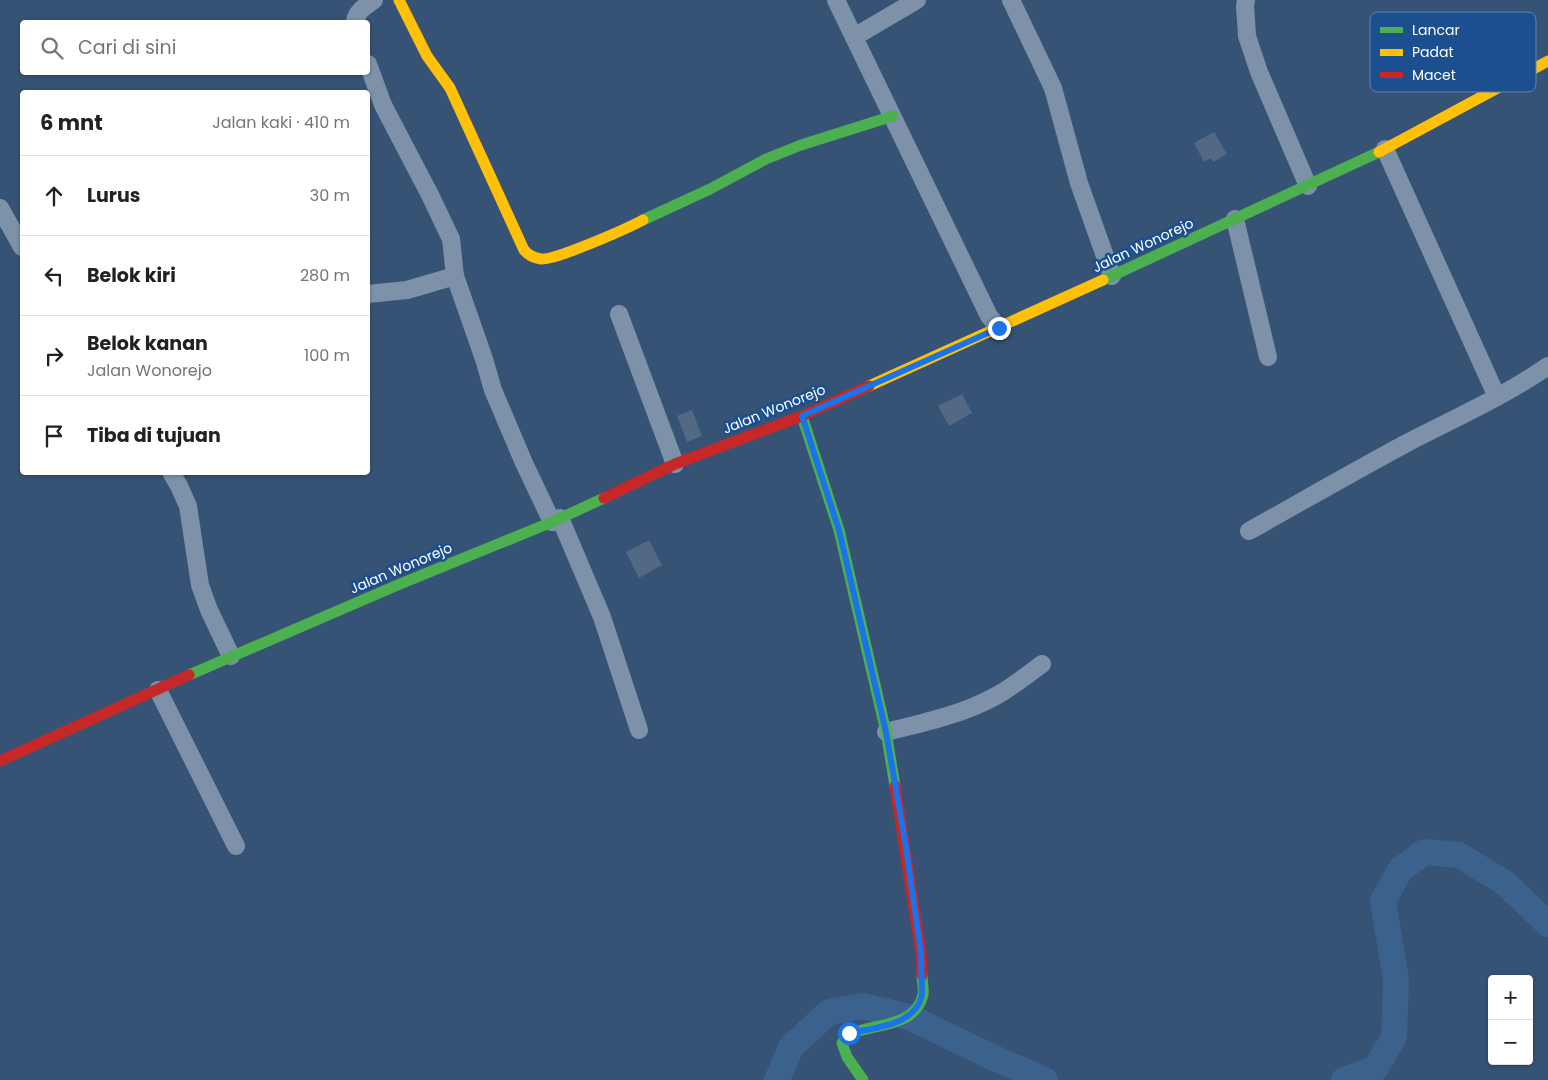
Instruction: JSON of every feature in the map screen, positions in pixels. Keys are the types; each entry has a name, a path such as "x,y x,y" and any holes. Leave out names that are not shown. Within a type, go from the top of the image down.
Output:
{"street":[{"path":"355,20 356,16 362,9 374,0"},
{"path":"400,0 427,56 450,88 524,250 532,258 542,259 559,255 626,228 710,189 766,159 800,145 893,116"},
{"path":"836,0 990,316 999,328"},
{"path":"854,37 917,0"},
{"path":"1011,0 1053,88 1078,183 1112,276"},
{"path":"1246,0 1247,36 1259,72 1308,186"},
{"name":"Jalan Wonorejo","path":"1536,68 1548,62"},
{"path":"370,69 383,104 451,239 455,276 493,390 524,463 556,520 602,617 639,730"},
{"name":"Jalan Wonorejo","path":"0,761 231,656 556,520 675,464 802,416 999,328 1385,150 1492,92"},
{"path":"1385,150 1498,397"},
{"path":"0,208 20,243"},
{"path":"1235,219 1268,357"},
{"path":"370,294 408,290 455,276"},
{"path":"619,314 675,464"},
{"path":"1250,531 1406,444 1498,397 1548,366"},
{"path":"802,416 839,530 886,732 905,841 921,953 922,994 921,1000 913,1012 890,1025 849,1033 843,1039 842,1044 846,1053 864,1080"},
{"path":"173,475 188,506 200,585 209,610 231,656"},
{"path":"886,732 946,716 993,698 1042,664"},
{"path":"158,690 236,846"}],"building":[{"path":"1214,132 1227,154 1213,162 1211,158 1204,162 1194,143"},
{"path":"962,394 972,413 949,426 938,406"},
{"path":"692,410 702,436 687,442 677,416"},
{"path":"649,540 662,565 639,578 626,552"}],"waterway":[{"path":"1344,1080 1375,1069 1394,1037 1396,980 1383,901 1400,870 1424,852 1459,855 1505,883 1548,924"},
{"path":"777,1080 791,1047 829,1012 863,1006 909,1017 1045,1080"}],"traffic: fast":[{"path":"643,220 710,189 766,159 801,145 893,116"},
{"path":"1103,280 1379,152"},
{"path":"802,416 839,530 886,732 895,786"},
{"path":"189,675 400,584 552,522 604,498"},
{"path":"863,1080 847,1057 842,1043 849,1036 859,1031 897,1021 908,1016 917,1008 923,995 922,975"}],"traffic: slow":[{"path":"399,0 427,56 450,88 527,253 541,259 561,255 607,237 643,220"},
{"path":"1536,67 1548,61"},
{"path":"1379,152 1490,92"},
{"path":"869,386 1103,280"}],"traffic: jam":[{"path":"604,498 675,464 802,416 869,386"},
{"path":"0,761 189,675"},
{"path":"895,786 921,953 922,975"}],"route":[{"path":"849,1033 890,1025 916,1010 922,994 921,953 905,841 886,732 868,648 839,530 802,416 999,328"}]}
